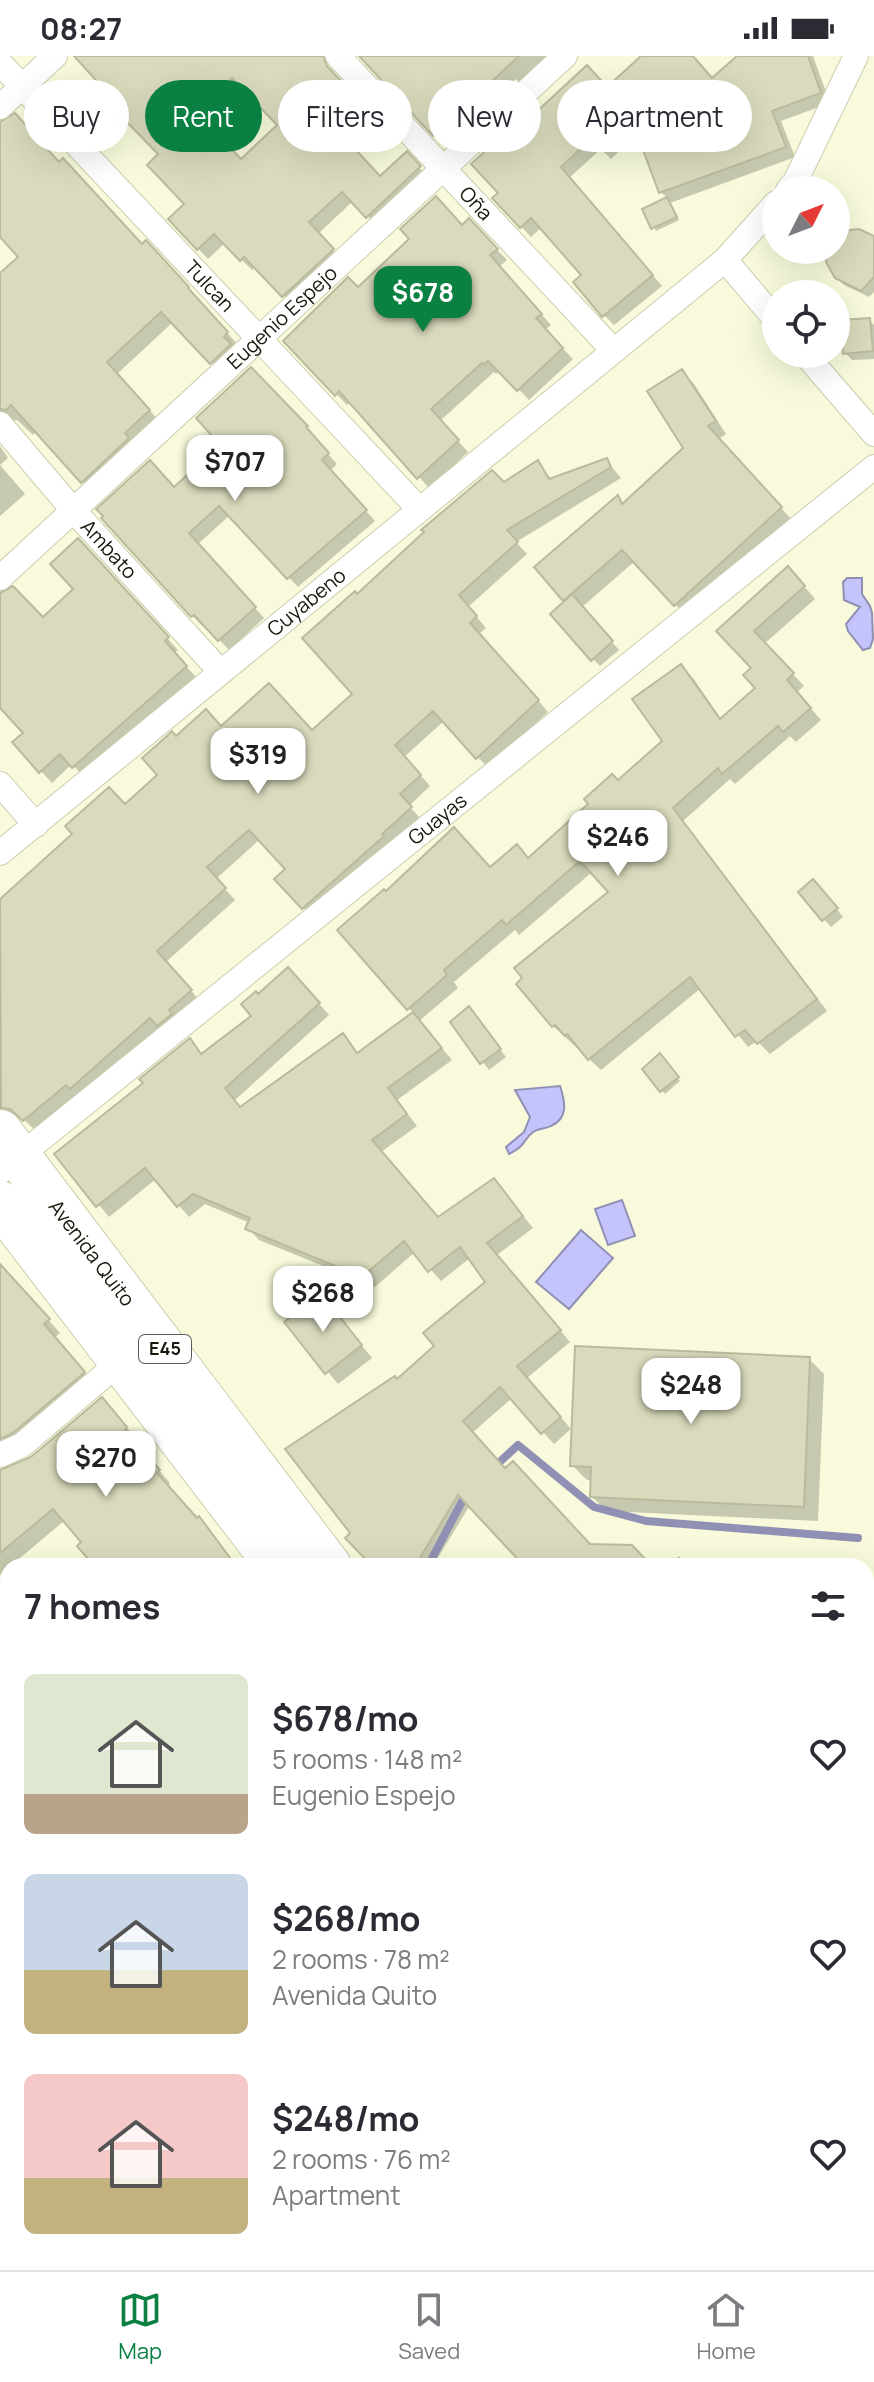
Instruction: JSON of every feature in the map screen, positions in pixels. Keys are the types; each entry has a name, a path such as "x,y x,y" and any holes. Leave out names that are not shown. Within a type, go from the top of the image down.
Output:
{"highway":[{"name":"Avenida Quito","path":"6,1154 323,1558"},
{"name":"E45","path":"0,1203 272,1558"}],"street":[{"path":"0,107 55,56"},
{"name":"Oña","path":"338,56 613,350"},
{"name":"Eugenio Espejo","path":"0,578 565,56"},
{"path":"798,176 856,56"},
{"name":"Tulcan","path":"0,63 419,509"},
{"name":"Cuyabeno","path":"0,853 725,260 762,219"},
{"path":"725,260 762,304"},
{"path":"817,368 874,434"},
{"name":"Ambato","path":"0,424 73,510 220,671"},
{"name":"Guayas","path":"6,1154 874,467"},
{"path":"0,784 36,825"},
{"path":"0,1455 22,1445 121,1361"}],"water":[{"path":"847,578 862,578 862,594 872,613 873,639 870,648 863,650 846,624 860,607 844,600 843,582"},
{"path":"560,1086 564,1103 561,1118 551,1126 533,1132 509,1154 506,1147 524,1132 530,1117 515,1090"},
{"path":"622,1200 635,1236 608,1245 595,1209"},
{"path":"581,1230 613,1258 569,1309 536,1282"}],"building":[{"path":"74,56 323,56 327,66 340,80 278,80 278,152 358,152 380,176 406,152 421,166 366,218 342,192 309,222 334,249 282,297 244,257 240,261 214,234 197,250 168,219 184,204 147,165 158,154 156,152 234,152 241,159 248,152 262,152 262,139 277,125 262,109 262,80 145,80 145,141 129,124 129,80 96,80"},
{"path":"359,56 519,56 493,80 428,80 428,131 412,113 412,80 381,80"},
{"path":"641,56 693,56 712,78 737,56 808,56 821,93 772,111 786,147 659,193 644,152 752,152 752,80 615,80"},
{"path":"587,65 601,80 571,80"},
{"path":"557,93 557,152 577,152 561,167 653,275 602,317 573,282 581,275 531,218 520,228 492,198 498,193 471,164 484,152 541,152 541,108"},
{"path":"15,113 24,123 24,152 50,152 59,162 63,158 142,244 146,240 189,287 228,332 224,337 231,344 210,364 161,312 107,362 150,410 125,433 129,438 81,483 11,405 6,410 0,409 0,273 18,257 0,237 0,122"},
{"path":"436,196 462,225 469,218 498,249 490,255 542,314 536,318 563,348 517,391 488,361 484,365 482,363 431,409 459,440 417,479 339,391 335,396 283,341 348,277 358,287 409,239 400,229"},
{"path":"667,197 677,217 651,229 642,209"},
{"path":"859,229 874,236 874,277 861,291 850,286 850,280 835,278 827,264 850,264 850,230"},
{"path":"870,318 873,351 850,353 850,319"},
{"path":"251,367 308,426 329,453 322,460 367,510 287,579 219,506 189,533 256,607 218,641 194,615 191,617 96,509 150,460 174,487 220,445 196,418"},
{"path":"682,369 716,421 708,426 782,507 674,606 622,550 563,601 534,567 618,495 622,504 683,448 647,391"},
{"path":"607,458 611,467 507,530 518,542 459,595 477,616 470,623 539,700 476,759 433,711 395,745 421,775 400,794 412,807 302,909 274,879 285,869 249,830 207,867 226,888 157,951 192,990 169,1010 172,1014 157,1026 150,1018 70,1089 66,1085 23,1121 10,1109 1,1108 0,899 72,834 65,826 109,787 125,804 157,775 142,758 172,731 176,736 206,709 221,726 269,683 312,730 352,694 302,638 355,591 357,594 424,532 421,530 492,470 504,482 538,460 549,479"},
{"path":"78,538 169,637 165,641 187,666 72,768 60,754 39,773 12,742 23,733 0,708 0,593 13,586 43,617 73,589 50,564"},
{"path":"788,566 805,586 754,631 794,673 787,680 811,708 783,732 778,726 722,774 718,768 673,808 817,999 757,1044 745,1030 735,1037 690,977 588,1060 567,1034 565,1036 555,1025 552,1027 516,984 522,978 514,968 608,892 580,861 506,925 502,920 444,970 447,975 407,1010 337,930 384,889 386,891 454,827 490,867 517,844 528,858 588,804 584,799 612,774 618,780 662,741 632,699 681,664 720,719 755,688 743,675 751,668 716,631"},
{"path":"572,594 613,641 591,661 550,614"},
{"path":"813,879 838,908 822,921 798,892"},
{"path":"288,967 320,1003 225,1088 240,1107 343,1033 357,1053 413,1012 442,1048 388,1088 407,1114 372,1140 438,1217 494,1178 523,1216 487,1243 561,1330 517,1366 561,1417 541,1434 500,1387 463,1421 505,1468 513,1461 590,1544 632,1545 644,1558 517,1558 458,1495 420,1558 364,1558 345,1538 350,1533 285,1449 395,1376 397,1379 434,1346 423,1333 485,1282 460,1247 428,1272 404,1241 362,1277 245,1229 250,1218 193,1194 177,1207 145,1168 96,1207 54,1154 143,1083 139,1079 190,1038 201,1054 251,1016 241,1004 256,991 258,994"},
{"path":"469,1006 501,1049 480,1064 450,1022"},
{"path":"660,1053 679,1077 660,1092 642,1069"},
{"path":"0,1264 50,1319 44,1324 85,1372 14,1432 0,1439"},
{"path":"321,1293 362,1345 325,1374 284,1322"},
{"path":"575,1346 810,1357 804,1507 590,1497 591,1467 570,1466"},
{"path":"102,1397 127,1427 125,1430 160,1470 157,1473 197,1518 199,1516 230,1558 87,1558 77,1546 81,1542 53,1509 0,1553 0,1470 31,1457"}],"waterway":[{"path":"492,1469 518,1445 594,1507 646,1521 858,1538"},
{"path":"432,1558 467,1492"}]}
